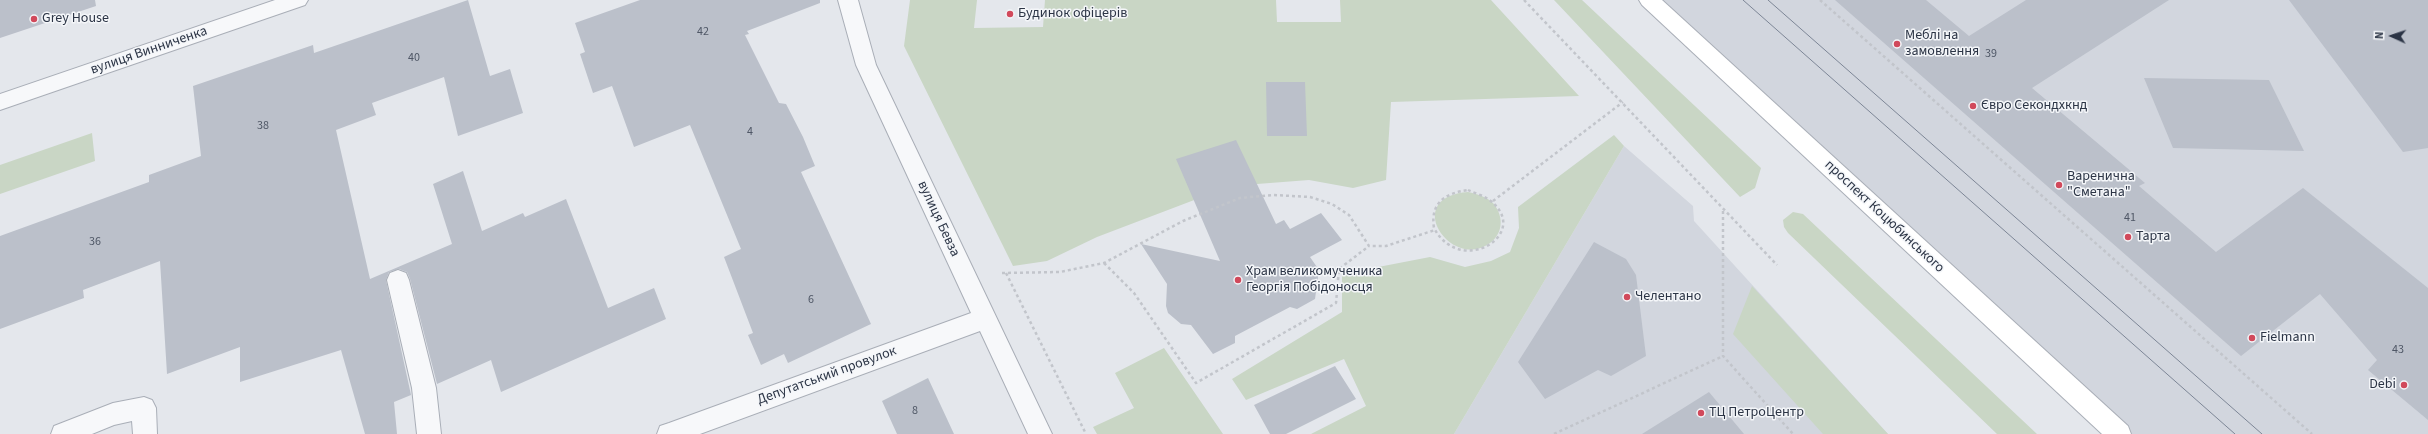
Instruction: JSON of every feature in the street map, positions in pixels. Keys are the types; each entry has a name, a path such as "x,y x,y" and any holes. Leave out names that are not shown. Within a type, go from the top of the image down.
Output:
{"main road":[{"name":"проспект Коцюбинського","path":"1649,0 2119,434"}],"street":[{"name":"вулиця Винниченка","path":"0,102 298,0"},
{"name":"вулиця Бевза","path":"848,0 866,66 1040,434"},
{"path":"398,280 424,388 429,434"},
{"name":"Депутатський провулок","path":"669,434 986,318"},
{"path":"63,434 113,414 144,408 145,434"}],"path":[{"path":"1524,0 1623,102 1723,211 1777,265"},
{"path":"1820,0 2312,434"},
{"path":"1493,201 1623,102"},
{"path":"1468,190 1481,194 1493,201 1501,213 1504,226 1499,238 1488,247 1474,251 1458,249 1445,241 1435,230 1432,218 1435,206 1443,197 1454,191 1468,190"},
{"path":"963,273 1060,272 1104,263 1183,221 1240,198 1274,195 1310,197 1332,204 1349,215 1369,246"},
{"path":"1723,211 1723,356 1793,434"},
{"path":"1104,263 1134,293 1196,383 1336,303 1339,270 1369,246 1386,246 1435,230"},
{"path":"1006,273 1086,434"},
{"path":"1554,434 1723,356"}],"shaded area":[{"path":"1648,0 2428,0 2428,434 2112,434"},
{"path":"1624,146 1693,206 1694,221 1888,434 1454,434"}],"green space":[{"path":"910,0 977,0 974,28 1043,27 1045,0 1276,0 1277,22 1341,22 1340,0 1491,0 1579,96 1391,102 1386,180 1353,188 1309,180 1231,186 1097,237 1047,261 1013,266 904,46"},
{"path":"1554,0 1582,0 1761,168 1755,188 1740,197"},
{"path":"92,133 95,161 0,194 0,165"},
{"path":"1614,135 1624,146 1454,434 1311,434 1366,406 1344,359 1246,400 1232,379 1342,312 1342,274 1430,257 1465,267 1491,261 1510,252 1519,228 1518,207"},
{"path":"1468,192 1482,196 1491,201 1497,208 1501,220 1496,237 1487,245 1473,250 1459,247 1447,240 1438,229 1435,217 1438,206 1448,197"},
{"path":"1793,212 1803,214 2037,434 1997,434 1788,233 1784,227 1783,220"},
{"path":"1752,286 1888,434 1823,434 1733,334"},
{"path":"1164,348 1223,434 1097,434 1093,427 1134,408 1115,373"}],"building":[{"path":"0,0 95,0 96,6 0,38"},
{"path":"468,0 490,76 510,69 523,113 458,136 444,77 372,103 376,115 336,130 370,279 452,244 433,184 463,171 482,231 523,213 525,217 566,199 608,308 654,288 666,319 501,392 491,360 437,384 407,272 399,269 389,272 386,280 411,395 394,402 397,434 365,434 341,350 240,382 240,347 167,374 160,261 83,290 84,298 0,329 0,236 149,182 149,175 201,156 193,86 313,45 314,53"},
{"path":"640,0 820,0 820,3 747,31 749,34 745,35 779,103 786,104 803,137 815,166 801,172 871,324 788,363 784,354 761,365 748,335 753,333 724,257 741,249 690,125 634,147 612,86 593,93 580,54 585,52 575,23"},
{"path":"1835,0 1926,0 1969,36 2026,0 2169,0 2032,88 2145,183 2139,186 2216,252 2303,188 2428,288 2428,420 2368,370 2377,360 2320,294 2241,356"},
{"path":"2289,0 2428,0 2428,148 2403,152"},
{"path":"2144,78 2269,80 2304,151 2173,148"},
{"path":"1266,82 1305,82 1307,136 1267,136"},
{"name":"Храм великомученика Георгія Побідоносця","path":"1236,140 1276,224 1284,220 1290,229 1321,213 1342,240 1310,257 1319,270 1315,299 1297,309 1290,307 1235,336 1235,343 1213,354 1191,325 1181,324 1168,313 1166,306 1167,284 1141,244 1220,261 1176,159"},
{"path":"1594,242 1626,259 1636,275 1646,356 1611,376 1598,370 1545,399 1518,362"},
{"path":"1335,366 1356,399 1286,434 1270,434 1254,405"},
{"path":"928,378 954,434 897,434 882,401"},
{"name":"ТЦ ПетроЦентр","path":"1709,392 1744,434 1642,434"}],"tram line":[{"path":"1743,0 2235,434"},
{"path":"1768,0 2262,434"}],"place":[{"name":"Будинок офіцерів","path":"1010,14"},
{"name":"Grey House","path":"34,19"},
{"name":"Меблі на замовлення","path":"1897,44"},
{"name":"Євро Секондхкнд","path":"1973,106"},
{"name":"Варенична \"Сметана\"","path":"2059,185"},
{"name":"Тарта","path":"2128,237"},
{"name":"Храм великомученика Георгія Побідоносця","path":"1238,280"},
{"name":"Челентано","path":"1627,297"},
{"name":"Fielmann","path":"2252,338"},
{"name":"Debi","path":"2404,385"},
{"name":"ТЦ ПетроЦентр","path":"1701,413"}]}
